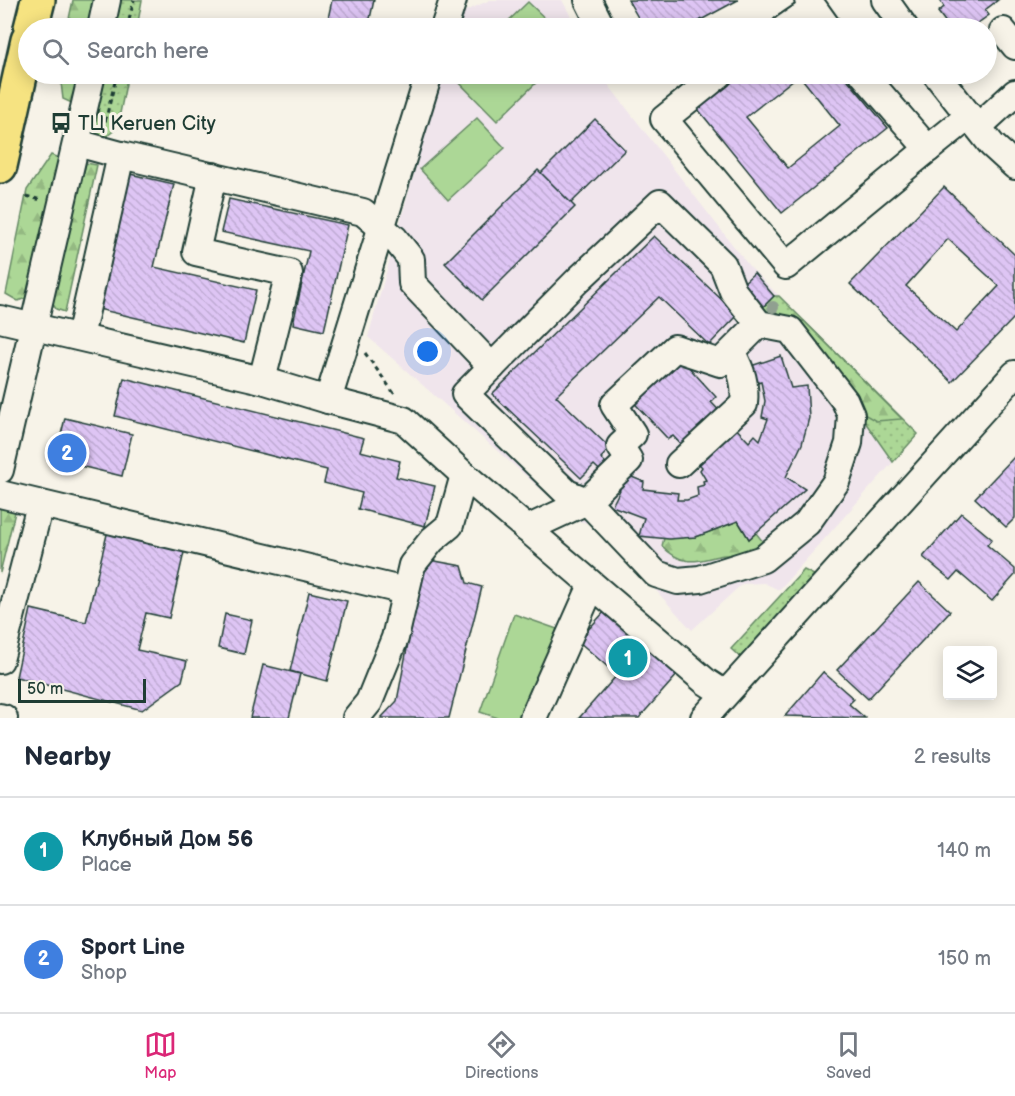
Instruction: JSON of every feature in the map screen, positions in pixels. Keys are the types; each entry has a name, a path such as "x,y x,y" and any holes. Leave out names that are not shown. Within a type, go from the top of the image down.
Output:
{"main road":[{"path":"34,18 38,0"},
{"path":"2,148 18,82"}],"lane":[{"path":"103,18 107,0"},
{"path":"447,18 453,0"},
{"path":"588,0 597,18"},
{"path":"885,0 898,18"},
{"path":"80,337 99,149 93,84"},
{"path":"328,400 426,84"},
{"path":"708,84 664,119 786,266 928,149 1015,93"},
{"path":"872,84 928,149"},
{"path":"944,84 973,122 1010,152"},
{"path":"99,149 363,213 395,239 411,258 412,283 492,367"},
{"path":"0,470 35,327 99,149"},
{"path":"213,176 196,252 289,273 262,380"},
{"path":"660,203 723,265 733,291 759,324 790,330 845,401 851,416 849,443 836,482 807,523 763,559 700,579 678,581 656,574 587,501 567,492 465,394 492,367 578,280 660,203"},
{"path":"0,319 262,380 404,420 592,585 705,681 725,694"},
{"path":"527,529 587,501 629,460 620,446 633,434 615,405 675,348 720,363 759,324"},
{"path":"679,464 744,404 746,389 742,371 732,353"},
{"path":"704,718 1015,374"},
{"path":"356,718 369,702 395,638 411,565 432,540 450,525 464,475"},
{"path":"0,494 405,591"},
{"path":"0,660 40,505"},
{"path":"532,718 592,585"},
{"path":"0,717 4,718"}],"path":[{"path":"130,18 134,0"},
{"path":"99,149 115,84"},
{"path":"26,196 41,200"},
{"path":"361,349 383,375 402,406"}],"shaded area":[{"path":"490,0 562,0 572,18 458,18 459,14"},
{"path":"439,84 608,84 749,266 918,434 779,590 764,583 742,584 692,630 596,525 577,521 368,337"}],"green space":[{"path":"73,0 98,0 94,18 69,18"},
{"path":"117,0 142,0 139,18 113,18"},
{"path":"528,2 545,18 511,18"},
{"path":"61,84 81,84 76,105 63,99"},
{"path":"98,84 126,84 117,128 101,141 88,137"},
{"path":"461,84 535,84 497,121"},
{"path":"477,118 505,148 448,200 420,169"},
{"path":"51,155 61,159 29,297 18,301 6,294 27,190"},
{"path":"86,163 97,165 65,312 56,309 51,301"},
{"path":"774,296 779,296 918,434 893,462 814,349 763,315 761,309"},
{"path":"804,321 902,419 876,421 857,410 793,322"},
{"path":"0,504 16,508 0,573"},
{"path":"738,521 749,539 756,533 764,543 741,557 731,555 703,560 683,560 662,546 664,538 696,537"},
{"path":"804,570 814,575 743,660 731,649"},
{"path":"514,614 557,629 526,718 498,718 480,712"}],"building":[{"path":"332,0 374,0 370,18 328,18"},
{"path":"628,0 738,0 705,18 638,18"},
{"path":"940,0 998,0 985,10 989,15 985,18 942,18 938,12 944,7"},
{"path":"727,84 788,84 746,117 788,168 840,126 806,84 851,84 888,128 782,213 697,108"},
{"path":"595,119 625,150 570,204 540,174"},
{"path":"538,170 575,207 482,300 445,263"},
{"path":"130,174 174,184 154,267 256,290 244,343 98,309"},
{"path":"944,187 1015,255 1015,317 952,382 850,284","holes":["948,239 999,286 956,332 906,286"]},
{"path":"229,199 348,225 324,331 293,324 309,251 221,232"},
{"path":"654,236 738,315 709,345 659,297 556,396 610,448 601,458 624,482 627,475 644,482 643,489 678,493 677,500 687,500 698,496 697,487 704,485 703,481 706,480 700,470 702,467 673,436 668,439 625,393 674,351 716,397 711,402 749,442 755,435 760,440 768,419 762,417 765,401 761,382 754,384 748,367 781,356 791,388 807,386 809,418 802,444 786,477 805,489 749,539 738,521 696,537 669,539 639,536 644,518 612,506 620,490 594,465 581,478 492,394"},
{"path":"754,273 774,296 761,309 740,286"},
{"path":"124,378 364,438 360,451 400,461 396,477 435,486 425,526 358,509 362,493 324,483 327,470 115,416"},
{"path":"65,418 132,434 122,476 55,460"},
{"path":"1015,456 1015,518 1006,527 975,498"},
{"path":"961,513 992,539 987,545 1015,569 1015,575 992,601 958,572 951,580 923,557"},
{"path":"108,530 185,548 169,618 146,613 137,650 187,661 182,681 142,710 16,677 31,609 86,622"},
{"path":"424,559 462,566 467,583 482,587 449,718 381,718 397,701"},
{"path":"919,582 950,611 868,699 837,670"},
{"path":"309,592 347,601 327,681 290,671"},
{"path":"605,611 678,674 639,718 579,718 617,675 578,641"},
{"path":"225,614 252,620 244,654 218,648"},
{"path":"263,665 300,674 289,718 250,718"},
{"path":"823,672 854,699 849,704 865,718 785,716"}],"place":[{"name":"ТЦ Keruen City","path":"61,123"},
{"name":"Sport Line","path":"67,453"},
{"name":"Клубный Дом 56","path":"628,658"}]}
